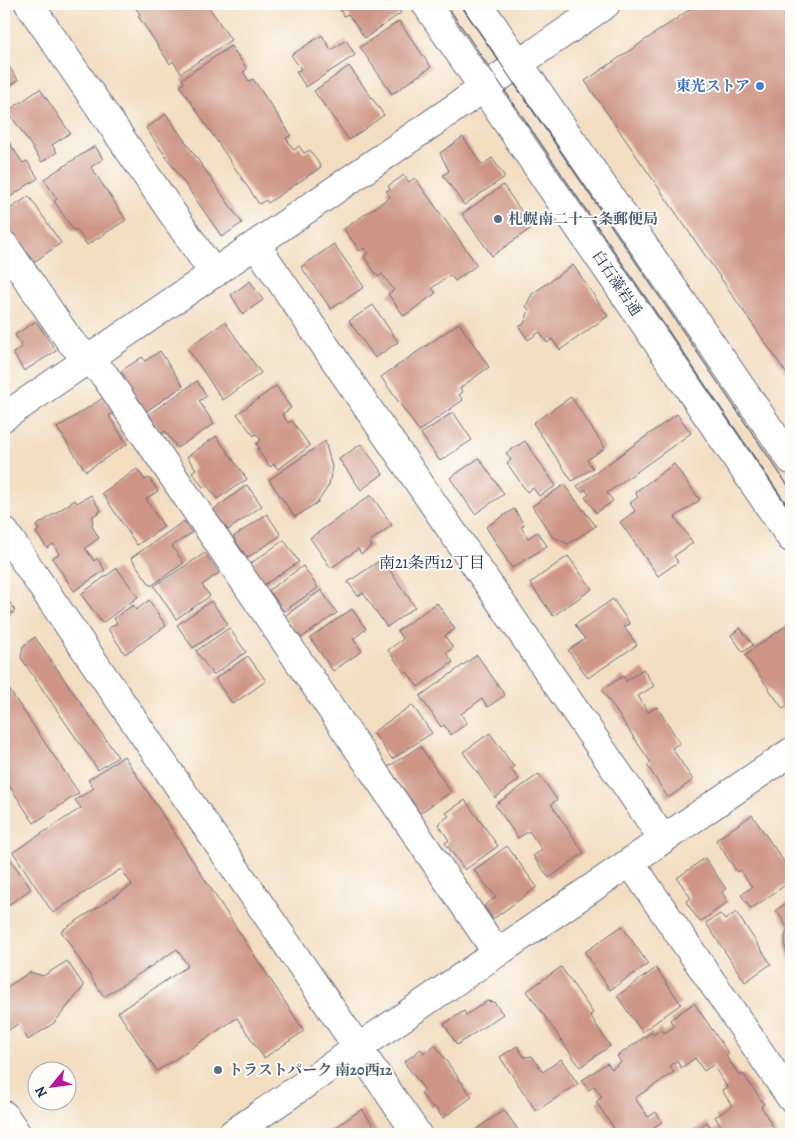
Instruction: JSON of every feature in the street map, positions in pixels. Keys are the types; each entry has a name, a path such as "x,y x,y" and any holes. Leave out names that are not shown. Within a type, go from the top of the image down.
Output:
{"street":[{"path":"29,4 214,274"},
{"name":"白石藻岩通","path":"426,4 791,538"},
{"path":"478,4 791,460"},
{"path":"4,417 606,4"},
{"path":"256,245 663,839"},
{"path":"4,246 70,341 105,376 497,953"},
{"path":"4,531 416,1134"},
{"path":"232,1134 791,752"},
{"path":"630,862 791,1098"},
{"path":"4,1115 17,1134"}],"building":[{"path":"137,4 207,4 231,40 181,73 173,61 170,64 138,16 140,14 134,6"},
{"path":"336,4 395,4 401,13 365,38 348,14 344,16"},
{"path":"698,4 791,4 791,380 585,81"},
{"path":"399,21 431,67 392,94 360,47"},
{"path":"322,35 331,50 346,40 355,55 306,87 296,72 301,69 291,55"},
{"path":"231,46 247,69 243,72 249,81 253,79 291,135 286,138 294,150 299,146 304,153 310,150 321,167 268,203 266,200 259,204 180,86 184,83 182,79"},
{"path":"4,59 18,80 4,91"},
{"path":"349,66 384,115 349,140 314,91"},
{"path":"40,89 70,133 52,145 57,152 42,162 8,111"},
{"path":"166,114 242,223 222,237 146,128"},
{"path":"463,137 482,165 492,158 505,177 464,205 443,175 449,171 440,153"},
{"path":"6,138 23,163 27,161 38,178 4,201 4,140"},
{"path":"95,146 103,159 91,167 126,220 87,245 76,229 74,231 54,201 57,199 44,179"},
{"path":"404,175 409,182 415,178 477,265 455,281 450,275 432,288 436,293 404,316 388,294 394,290 382,274 378,277 364,256 368,253 364,248 360,251 344,229 390,197 386,191 390,189 388,186"},
{"path":"503,185 524,215 521,217 530,229 492,256 462,214"},
{"path":"29,196 61,243 31,264 4,223 4,213"},
{"path":"334,244 364,287 331,309 301,267"},
{"path":"573,265 608,316 560,350 552,339 547,343 540,332 528,340 519,327 524,324 529,310 526,306 532,294"},
{"path":"250,281 263,300 243,314 231,295"},
{"path":"373,305 398,342 375,358 349,321"},
{"path":"36,321 56,351 24,371 13,353 22,347 15,335"},
{"path":"225,322 261,373 223,400 187,348"},
{"path":"459,323 489,367 460,388 463,392 459,395 463,400 419,431 381,377"},
{"path":"160,351 183,386 145,412 123,380 126,378 121,371 142,357 145,361"},
{"path":"197,381 207,396 199,401 214,424 177,448 165,431 162,434 149,414"},
{"path":"276,386 291,408 282,414 288,423 292,421 310,446 278,469 274,464 270,467 257,449 260,448 256,444 261,440 256,434 254,436 237,414"},
{"path":"571,397 605,448 587,460 593,468 572,481 533,423"},
{"path":"103,398 113,413 109,416 127,444 86,471 57,428"},
{"path":"453,412 472,440 440,461 421,434"},
{"path":"677,414 691,433 607,493 613,501 596,513 585,497 589,495 585,489 582,492 577,486"},
{"path":"216,436 247,479 217,499 207,485 203,487 192,472 196,469 187,457"},
{"path":"325,441 332,467 329,485 318,502 295,517 269,480"},
{"path":"525,441 556,486 539,496 533,488 527,492 507,463 511,460 506,453"},
{"path":"361,444 383,474 361,490 339,459"},
{"path":"479,458 504,494 475,514 450,478"},
{"path":"674,464 700,500 675,517 693,543 674,556 678,562 658,576 620,522 635,511 630,503 638,497 635,492"},
{"path":"137,469 145,480 149,478 158,491 146,499 164,527 137,545 102,493"},
{"path":"247,485 262,506 228,530 213,510"},
{"path":"564,485 596,526 568,544 552,536 532,506"},
{"path":"91,495 101,511 93,516 92,526 99,538 85,548 94,561 97,558 105,570 74,591 52,558 59,554 53,544 47,548 36,532 39,530 36,526 75,500 77,503"},
{"path":"371,495 392,525 369,542 372,546 361,554 358,549 331,568 310,538"},
{"path":"514,509 524,525 521,527 528,538 538,532 547,546 512,568 486,527"},
{"path":"267,514 281,535 247,558 233,537"},
{"path":"184,521 192,533 172,546 184,563 151,586 131,558"},
{"path":"284,540 299,562 264,585 250,564"},
{"path":"205,553 219,573 202,585 210,596 176,619 154,586"},
{"path":"568,556 592,589 553,616 530,583"},
{"path":"382,559 415,607 387,627 363,593 358,596 348,582"},
{"path":"303,566 318,588 284,611 269,590"},
{"path":"117,568 138,597 102,623 81,594"},
{"path":"321,590 337,613 301,638 285,616"},
{"path":"4,593 15,611 6,617 4,617"},
{"path":"613,599 630,624 624,627 637,645 588,678 568,650 585,639 575,625"},
{"path":"149,600 166,626 125,654 108,629 117,623 114,618 133,605 136,610"},
{"path":"211,601 228,624 193,648 177,625"},
{"path":"437,603 455,629 445,636 453,648 446,653 453,662 418,687 407,672 405,674 388,650 403,639 397,631"},
{"path":"352,609 366,629 353,639 362,651 333,671 310,638"},
{"path":"791,622 791,704 783,709 745,655"},
{"path":"229,628 246,652 213,675 196,651"},
{"path":"740,628 753,645 743,652 731,635"},
{"path":"35,637 118,757 98,770 21,658 23,646"},
{"path":"477,655 505,695 488,707 482,699 461,714 467,723 451,735 444,725 441,727 420,696"},
{"path":"248,656 266,681 233,704 215,679"},
{"path":"643,669 654,686 638,696 648,712 657,707 680,743 672,748 693,780 668,798 647,765 651,763 602,690 623,676 626,681"},
{"path":"4,682 79,793 34,823 4,778"},
{"path":"412,705 432,733 392,759 373,732"},
{"path":"490,733 514,767 511,769 519,780 495,798 463,752"},
{"path":"420,746 451,792 420,813 388,767"},
{"path":"124,756 304,1031 264,1058 237,1018 157,1071 118,1012 188,966 177,949 104,997 61,931 132,885 121,869 53,913 13,852 81,808 75,800 94,788 88,780"},
{"path":"539,774 557,800 551,804 584,853 549,878 533,856 542,850 529,831 518,838 495,805"},
{"path":"465,800 498,846 465,870 445,843 449,840 438,824 449,816 446,813"},
{"path":"752,815 791,872 791,881 751,909 741,895 752,887 740,870 737,872 716,840"},
{"path":"507,846 537,887 493,919 484,906 496,897 474,870"},
{"path":"6,853 31,889 4,908 4,855"},
{"path":"705,858 726,889 722,892 728,902 700,922 686,902 691,898 677,878"},
{"path":"791,900 791,965 785,947 785,937 788,928 776,910"},
{"path":"736,912 771,964 745,982 706,923 720,914 725,920"},
{"path":"622,926 648,964 610,990 585,952"},
{"path":"67,961 84,986 54,1023 28,1040 18,1024 4,1033 4,989 30,972 43,976"},
{"path":"561,967 593,1013 590,1015 610,1046 580,1067 527,991"},
{"path":"656,968 681,1004 642,1032 617,996"},
{"path":"487,1001 494,1002 503,1014 457,1045 444,1024 464,1011 466,1015"},
{"path":"694,1003 729,1054 726,1056 740,1076 743,1074 764,1104 761,1106 777,1134 689,1134 707,1122 713,1131 721,1126 715,1117 732,1106 722,1090 727,1087 713,1065 704,1071 695,1058 681,1068 677,1061 670,1066 674,1072 635,1098 648,1117 656,1112 662,1122 654,1127 659,1134 618,1134 596,1102 602,1097 594,1086 589,1090 581,1081 607,1063 612,1069 621,1062 617,1056 652,1032 653,1035 661,1029 664,1033 674,1027 670,1020"},
{"path":"435,1045 472,1097 443,1118 434,1106 432,1108 421,1093 425,1091 404,1062 421,1049 424,1053"},
{"path":"517,1046 524,1057 532,1056 543,1072 561,1059 578,1084 536,1111 500,1057"},
{"path":"362,1109 379,1134 326,1134"},
{"path":"504,1110 521,1134 469,1134"}],"tram line":[{"path":"446,4 791,511"},
{"path":"460,4 791,490"}],"place":[{"name":"東光ストア","path":"760,86"},
{"name":"札幌南二十一条郵便局","path":"498,219"},
{"name":"トラストパーク 南20西12","path":"218,1070"}],"district":[{"name":"南21条西12丁目","path":"432,563"}]}
